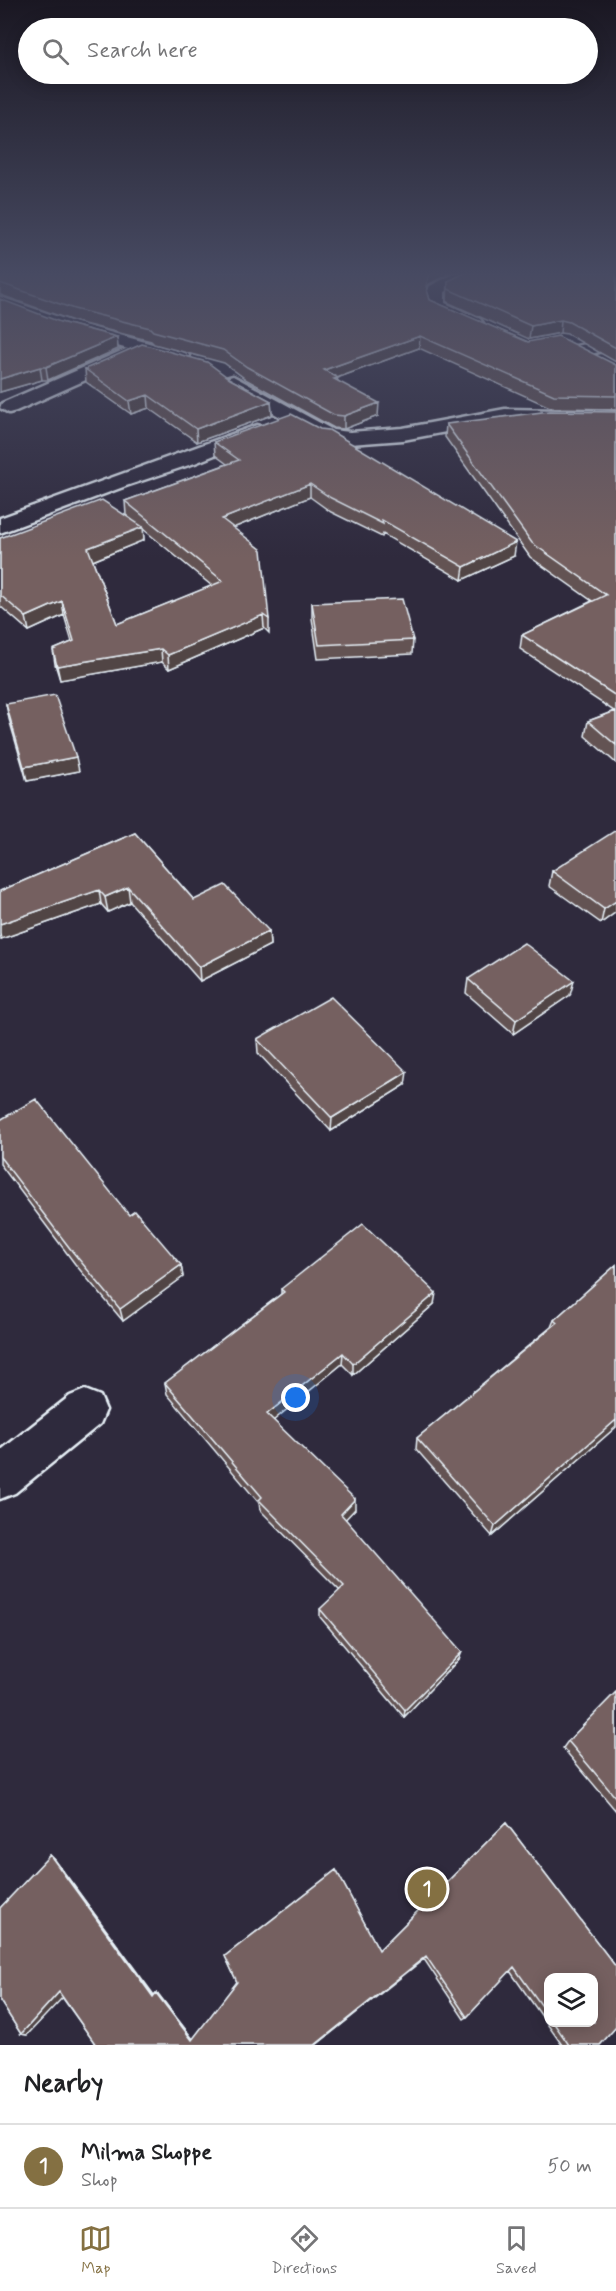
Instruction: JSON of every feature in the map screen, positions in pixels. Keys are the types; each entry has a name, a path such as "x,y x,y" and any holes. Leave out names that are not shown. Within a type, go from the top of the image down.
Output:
{"street":[{"path":"9,407 99,367"},
{"path":"216,369 239,386 328,436 350,438 404,434 506,415 616,417"},
{"path":"0,526 118,481 188,459 293,416"},
{"path":"0,1478 85,1410"}],"building":[{"path":"0,367 39,367 0,379"},
{"path":"214,367 230,379 271,401 196,429 148,395 129,401 85,369"},
{"path":"248,367 331,367 324,370 338,378 334,379 379,403 344,416 334,415"},
{"path":"491,367 616,367 616,396 554,395"},
{"path":"550,411 616,412 616,696 522,635 606,595 532,543 446,424"},
{"path":"291,414 320,429 329,430 516,542 464,567 382,520 383,524 331,498 310,484 222,519 262,550 269,619 263,615 168,655 161,649 57,666 53,650 74,641 62,601 26,617 0,595 0,538 102,500 143,527 88,548 117,624 223,581 125,501 239,460 214,442"},
{"path":"402,599 413,640 319,645 312,603"},
{"path":"55,695 76,757 24,767 6,704"},
{"path":"616,711 616,745 588,721"},
{"path":"616,830 616,901 604,909 552,871"},
{"path":"135,833 194,900 225,885 269,931 199,967 128,887 105,897 99,890 0,924 0,891"},
{"path":"524,943 574,981 516,1020 468,979"},
{"path":"331,997 407,1072 332,1118 257,1039"},
{"path":"36,1099 129,1215 135,1211 181,1265 120,1309 0,1157 0,1120"},
{"path":"363,1224 436,1293 353,1364 343,1353 267,1414 355,1499 341,1514 462,1652 405,1710 320,1609 344,1586 259,1500 262,1497 165,1383 284,1292 281,1289"},
{"path":"616,1265 616,1420 495,1526 417,1438 557,1323 554,1320"},
{"path":"616,1692 616,1798 568,1741"},
{"path":"506,1823 616,1967 616,2027 600,2045 569,2045 556,2027 598,2027 598,1973 544,1973 544,2009 514,1967 467,2017 426,1956 315,2045 96,2045 59,1992 21,2034 0,2001 0,1908 50,1855 153,1997 156,1993 192,2040 237,1982 225,1956 336,1870 379,1950"}],"place":[{"name":"Milma Shoppe","path":"427,1889"}]}
